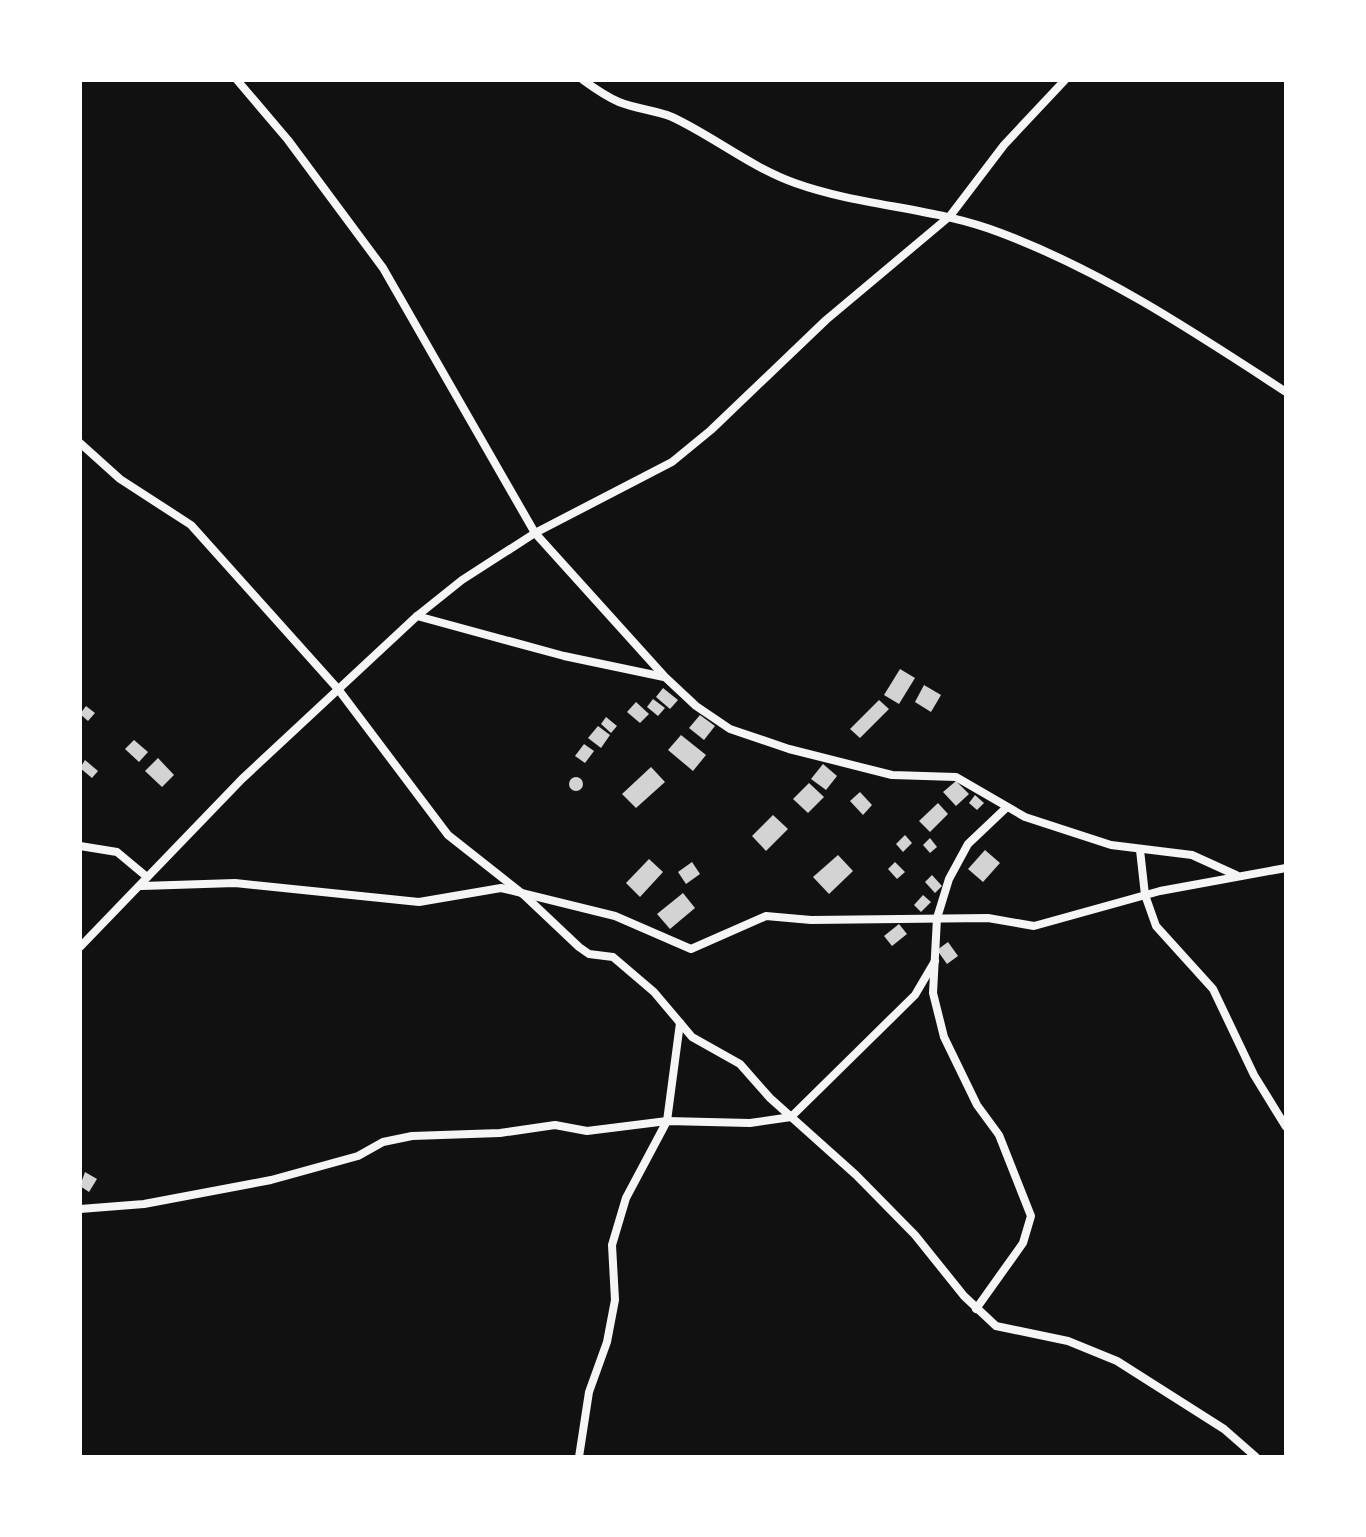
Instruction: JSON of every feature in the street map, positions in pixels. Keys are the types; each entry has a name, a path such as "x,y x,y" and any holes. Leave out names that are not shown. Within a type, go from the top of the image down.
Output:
{"street":[{"path":"237,80 288,140 383,268 535,533 665,677 696,706 730,729 789,749 892,775 956,777 1025,817 1111,845 1192,855 1236,875"},
{"path":"583,80 620,103 658,111 689,125 793,183 866,201 950,216 1001,233 1104,278 1157,307 1286,392"},
{"path":"1052,91 1054,80"},
{"path":"80,947 338,689 417,616 462,580 535,533 672,462 878,273 950,216 1052,91 1065,80"},
{"path":"80,443 120,479 191,525 338,689 448,835 524,895 579,947 589,954 613,957 635,974 698,1042 740,1064 915,1235 976,1309 1004,1331 1068,1341 1117,1361 1213,1421 1256,1457"},
{"path":"417,616 564,656 665,677"},
{"path":"976,1309 1023,1243 1031,1216 999,1135 977,1105 944,1037 933,993 937,918 949,879 968,844 1007,807"},
{"path":"80,846 117,852 144,882 235,883 419,902 466,897 494,888 615,916 674,945 691,949 766,916 811,920 988,918 1034,926 1145,895 1236,875 1286,868"},
{"path":"1140,850 1145,895 1164,937 1213,989 1254,1075 1286,1127"},
{"path":"80,1209 144,1204 271,1180 319,1164 358,1156 383,1142 412,1136 500,1133 555,1125 587,1131 667,1121 750,1123 791,1117 915,995 935,961"},
{"path":"579,1457 589,1392 607,1342 615,1300 612,1245 626,1198 667,1121 680,1023"}],"building":[{"path":"900,669 915,678 899,704 884,695"},
{"path":"924,685 941,695 931,712 915,702"},
{"path":"663,688 678,700 670,709 656,697"},
{"path":"653,699 665,708 658,716 647,707"},
{"path":"879,700 889,709 860,738 850,729"},
{"path":"636,702 649,714 640,723 627,712"},
{"path":"86,706 95,713 88,721 80,714"},
{"path":"700,715 715,726 704,740 689,728"},
{"path":"606,717 617,726 611,733 601,724"},
{"path":"598,726 610,735 601,748 588,738"},
{"path":"681,735 706,755 693,771 668,750"},
{"path":"134,740 148,752 139,762 125,749"},
{"path":"584,744 594,751 585,763 575,756"},
{"path":"158,758 174,775 162,787 145,771"},
{"path":"85,760 98,771 92,778 80,768"},
{"path":"823,764 837,776 826,790 811,779"},
{"path":"651,767 665,782 636,808 622,794"},
{"path":"576,777 583,784 576,791 569,784"},
{"path":"956,781 969,794 956,806 943,792"},
{"path":"809,783 824,797 808,813 793,799"},
{"path":"860,792 872,805 863,815 850,801"},
{"path":"975,795 984,803 977,810 969,803"},
{"path":"938,803 948,814 930,832 919,821"},
{"path":"773,815 788,829 766,851 752,836"},
{"path":"905,835 912,843 903,852 896,844"},
{"path":"930,838 937,847 930,853 923,845"},
{"path":"985,850 1000,863 983,882 968,869"},
{"path":"838,855 853,871 829,894 813,877"},
{"path":"649,859 663,872 640,897 626,883"},
{"path":"692,862 700,874 686,884 678,872"},
{"path":"895,862 905,872 897,879 888,869"},
{"path":"932,875 942,886 935,893 925,882"},
{"path":"683,893 695,908 670,929 657,914"},
{"path":"923,895 931,902 921,912 914,905"},
{"path":"899,924 907,934 892,946 884,936"},
{"path":"948,942 958,956 947,964 937,950"},
{"path":"85,1172 97,1179 89,1192 80,1186"}]}
